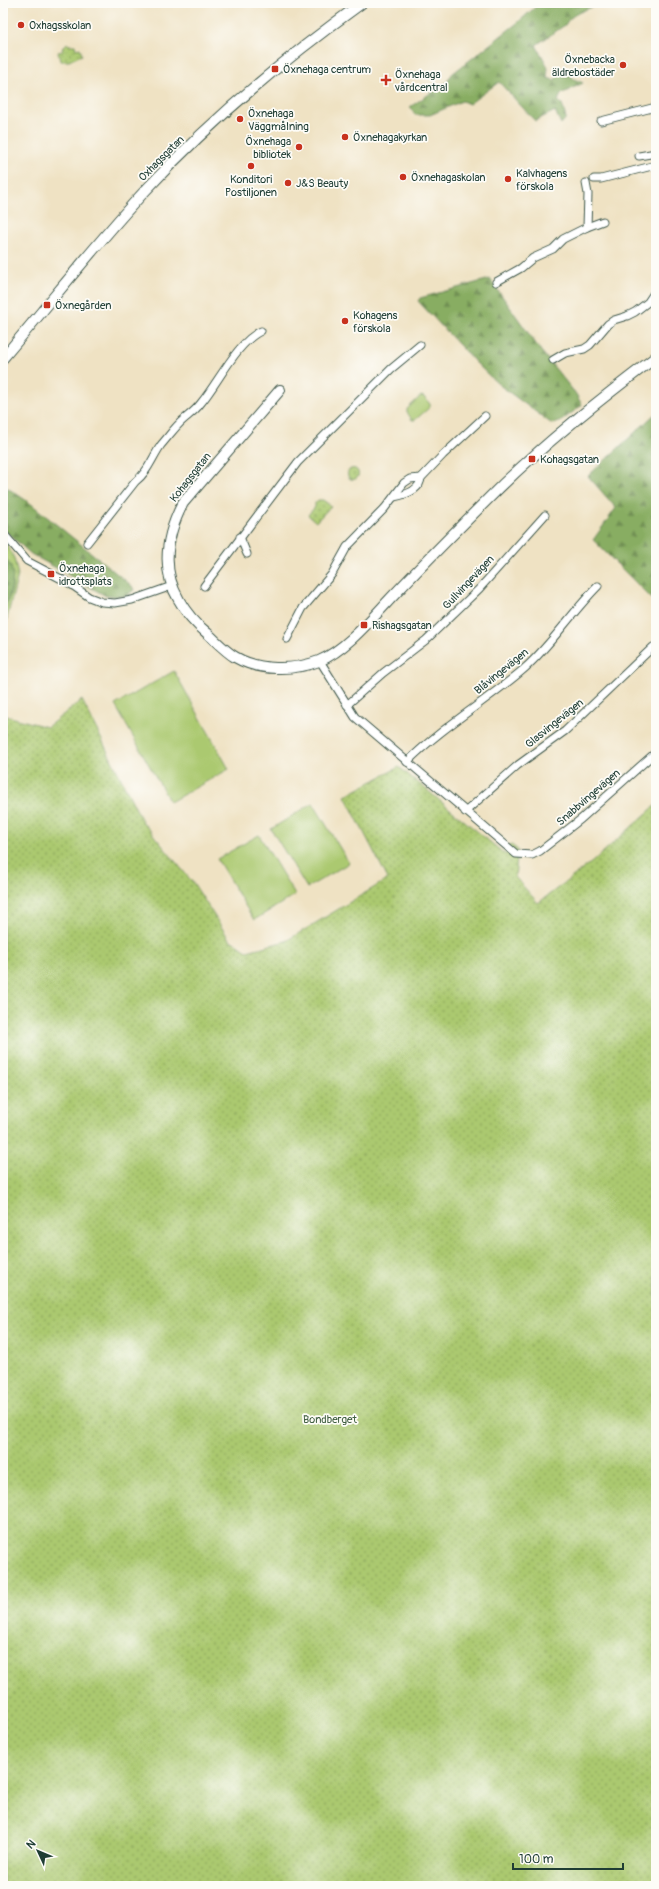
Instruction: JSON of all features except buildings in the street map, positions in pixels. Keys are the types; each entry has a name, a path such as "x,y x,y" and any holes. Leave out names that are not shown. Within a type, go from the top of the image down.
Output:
{"street":[{"name":"Oxhagsgatan","path":"3,358 100,241 171,164 275,69 362,3"},
{"path":"601,121 656,107"},
{"path":"639,156 656,153"},
{"path":"594,178 601,179 656,164"},
{"path":"586,183 588,194 587,227"},
{"path":"496,282 521,268 533,258 553,249 563,239 603,221"},
{"path":"553,360 565,353 584,349 590,345 608,324 638,310 648,302 656,290"},
{"path":"87,543 135,482 146,472 162,445 184,419 191,415 202,402 232,359 253,336 261,331"},
{"path":"204,586 298,462 390,369 420,345"},
{"name":"Kohagsgatan","path":"280,390 183,503 173,522 169,537 167,556 172,586 178,600 188,613 217,643 235,656 249,663 267,668 290,668 320,661 339,649 364,626 486,500 590,407 656,357"},
{"path":"394,497 410,493 417,488 421,482 421,478 484,416"},
{"path":"287,639 303,608 332,574 347,547 394,497 404,483 410,479 421,478"},
{"name":"Gullvingevägen","path":"347,704 383,673 426,640 474,595 544,515"},
{"path":"3,533 27,561 69,583 89,597 102,602 115,603 132,600 172,586"},
{"path":"240,537 247,554"},
{"name":"Blåvingevägen","path":"408,762 445,729 525,668 551,642 598,586"},
{"name":"Glasvingevägen","path":"465,812 518,765 565,730 600,700 653,647"},
{"path":"320,661 355,717 465,812"},
{"name":"Snabbvingevägen","path":"465,812 511,852 524,856 532,855 540,851 581,819 656,752"}],"green space":[{"path":"540,3 606,3 577,13 568,20 565,25 536,45 548,67 547,78 554,80 565,71 574,79 583,83 561,94 558,101 562,104 566,118 561,124 555,111 535,121 499,82 469,104 462,101 430,115 415,115 410,107 447,82 452,74 516,24"},
{"path":"67,43 69,45 75,45 76,49 80,48 82,55 69,61 60,61 58,52 63,51 62,48"},
{"path":"490,279 541,351 576,394 582,405 560,422 552,424 498,384 478,365 418,301 420,298"},
{"path":"421,396 424,397 430,404 430,407 415,420 412,420 407,412 407,409"},
{"path":"656,413 656,603 593,540 616,508 588,476"},
{"path":"351,469 355,469 357,470 357,478 351,479 348,476 348,472"},
{"path":"3,485 30,503 132,586 134,590 126,596 106,596 31,554 3,529"},
{"path":"318,500 323,500 331,506 316,522 308,515 315,507 315,503"},
{"path":"6,543 14,558 18,575 3,634 3,605 7,601 12,588 12,574 10,567 3,557 3,544"},
{"path":"3,557 11,566 12,584 7,603 3,605"},
{"path":"174,671 229,769 170,802 115,705"},
{"name":"Bondberget","path":"82,700 142,821 194,884 229,939 247,951 286,941 388,879 345,796 399,767 506,855 510,844 518,850 515,877 538,903 592,862 656,805 656,1886 3,1886 3,715 47,727"},
{"path":"313,803 349,863 307,888 271,829"},
{"path":"259,835 295,895 254,920 217,859"}],"place":[{"name":"Oxhagsskolan","path":"21,25"},
{"name":"Öxnebacka äldrebostäder","path":"623,65"},
{"name":"Öxnehaga centrum","path":"275,69"},
{"name":"Öxnehaga vårdcentral","path":"386,80"},
{"name":"Öxnehaga Väggmålning","path":"240,119"},
{"name":"Öxnehagakyrkan","path":"345,137"},
{"name":"Öxnehaga bibliotek","path":"299,147"},
{"name":"Konditori Postiljonen","path":"251,166"},
{"name":"Öxnehagaskolan","path":"403,177"},
{"name":"Kalvhagens förskola","path":"508,179"},
{"name":"J&S Beauty","path":"288,183"},
{"name":"Öxnegården","path":"47,305"},
{"name":"Kohagens förskola","path":"345,321"},
{"name":"Kohagsgatan","path":"532,459"},
{"name":"Öxnehaga idrottsplats","path":"51,574"},
{"name":"Rishagsgatan","path":"364,625"}]}
